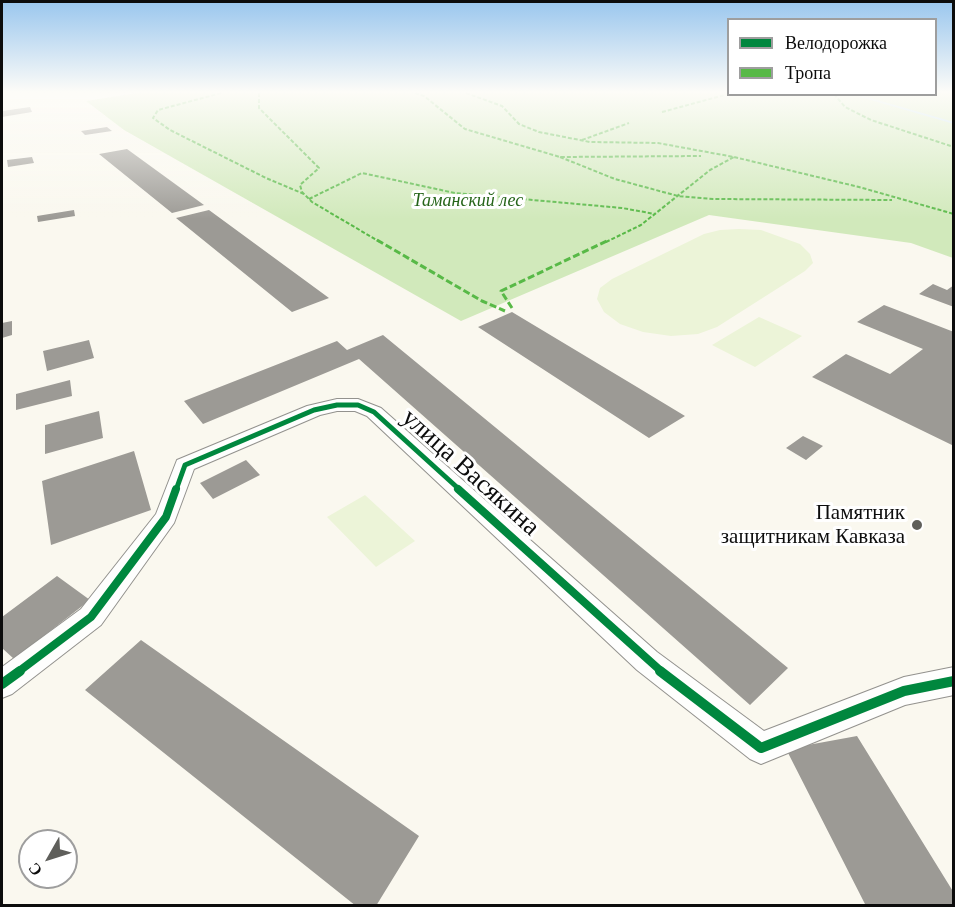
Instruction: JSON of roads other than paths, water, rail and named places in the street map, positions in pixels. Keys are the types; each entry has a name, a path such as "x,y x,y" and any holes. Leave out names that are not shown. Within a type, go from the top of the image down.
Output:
{"street":[{"name":"улица Васякина","path":"2,684 91,617 166,517 185,465 314,410 337,405 358,405 374,412 647,661 761,748 904,691 954,681"}],"place":[{"name":"Памятник защитникам Кавказа","path":"917,525"}],"park label":[{"name":"Таманский лес","path":"468,201"}]}
